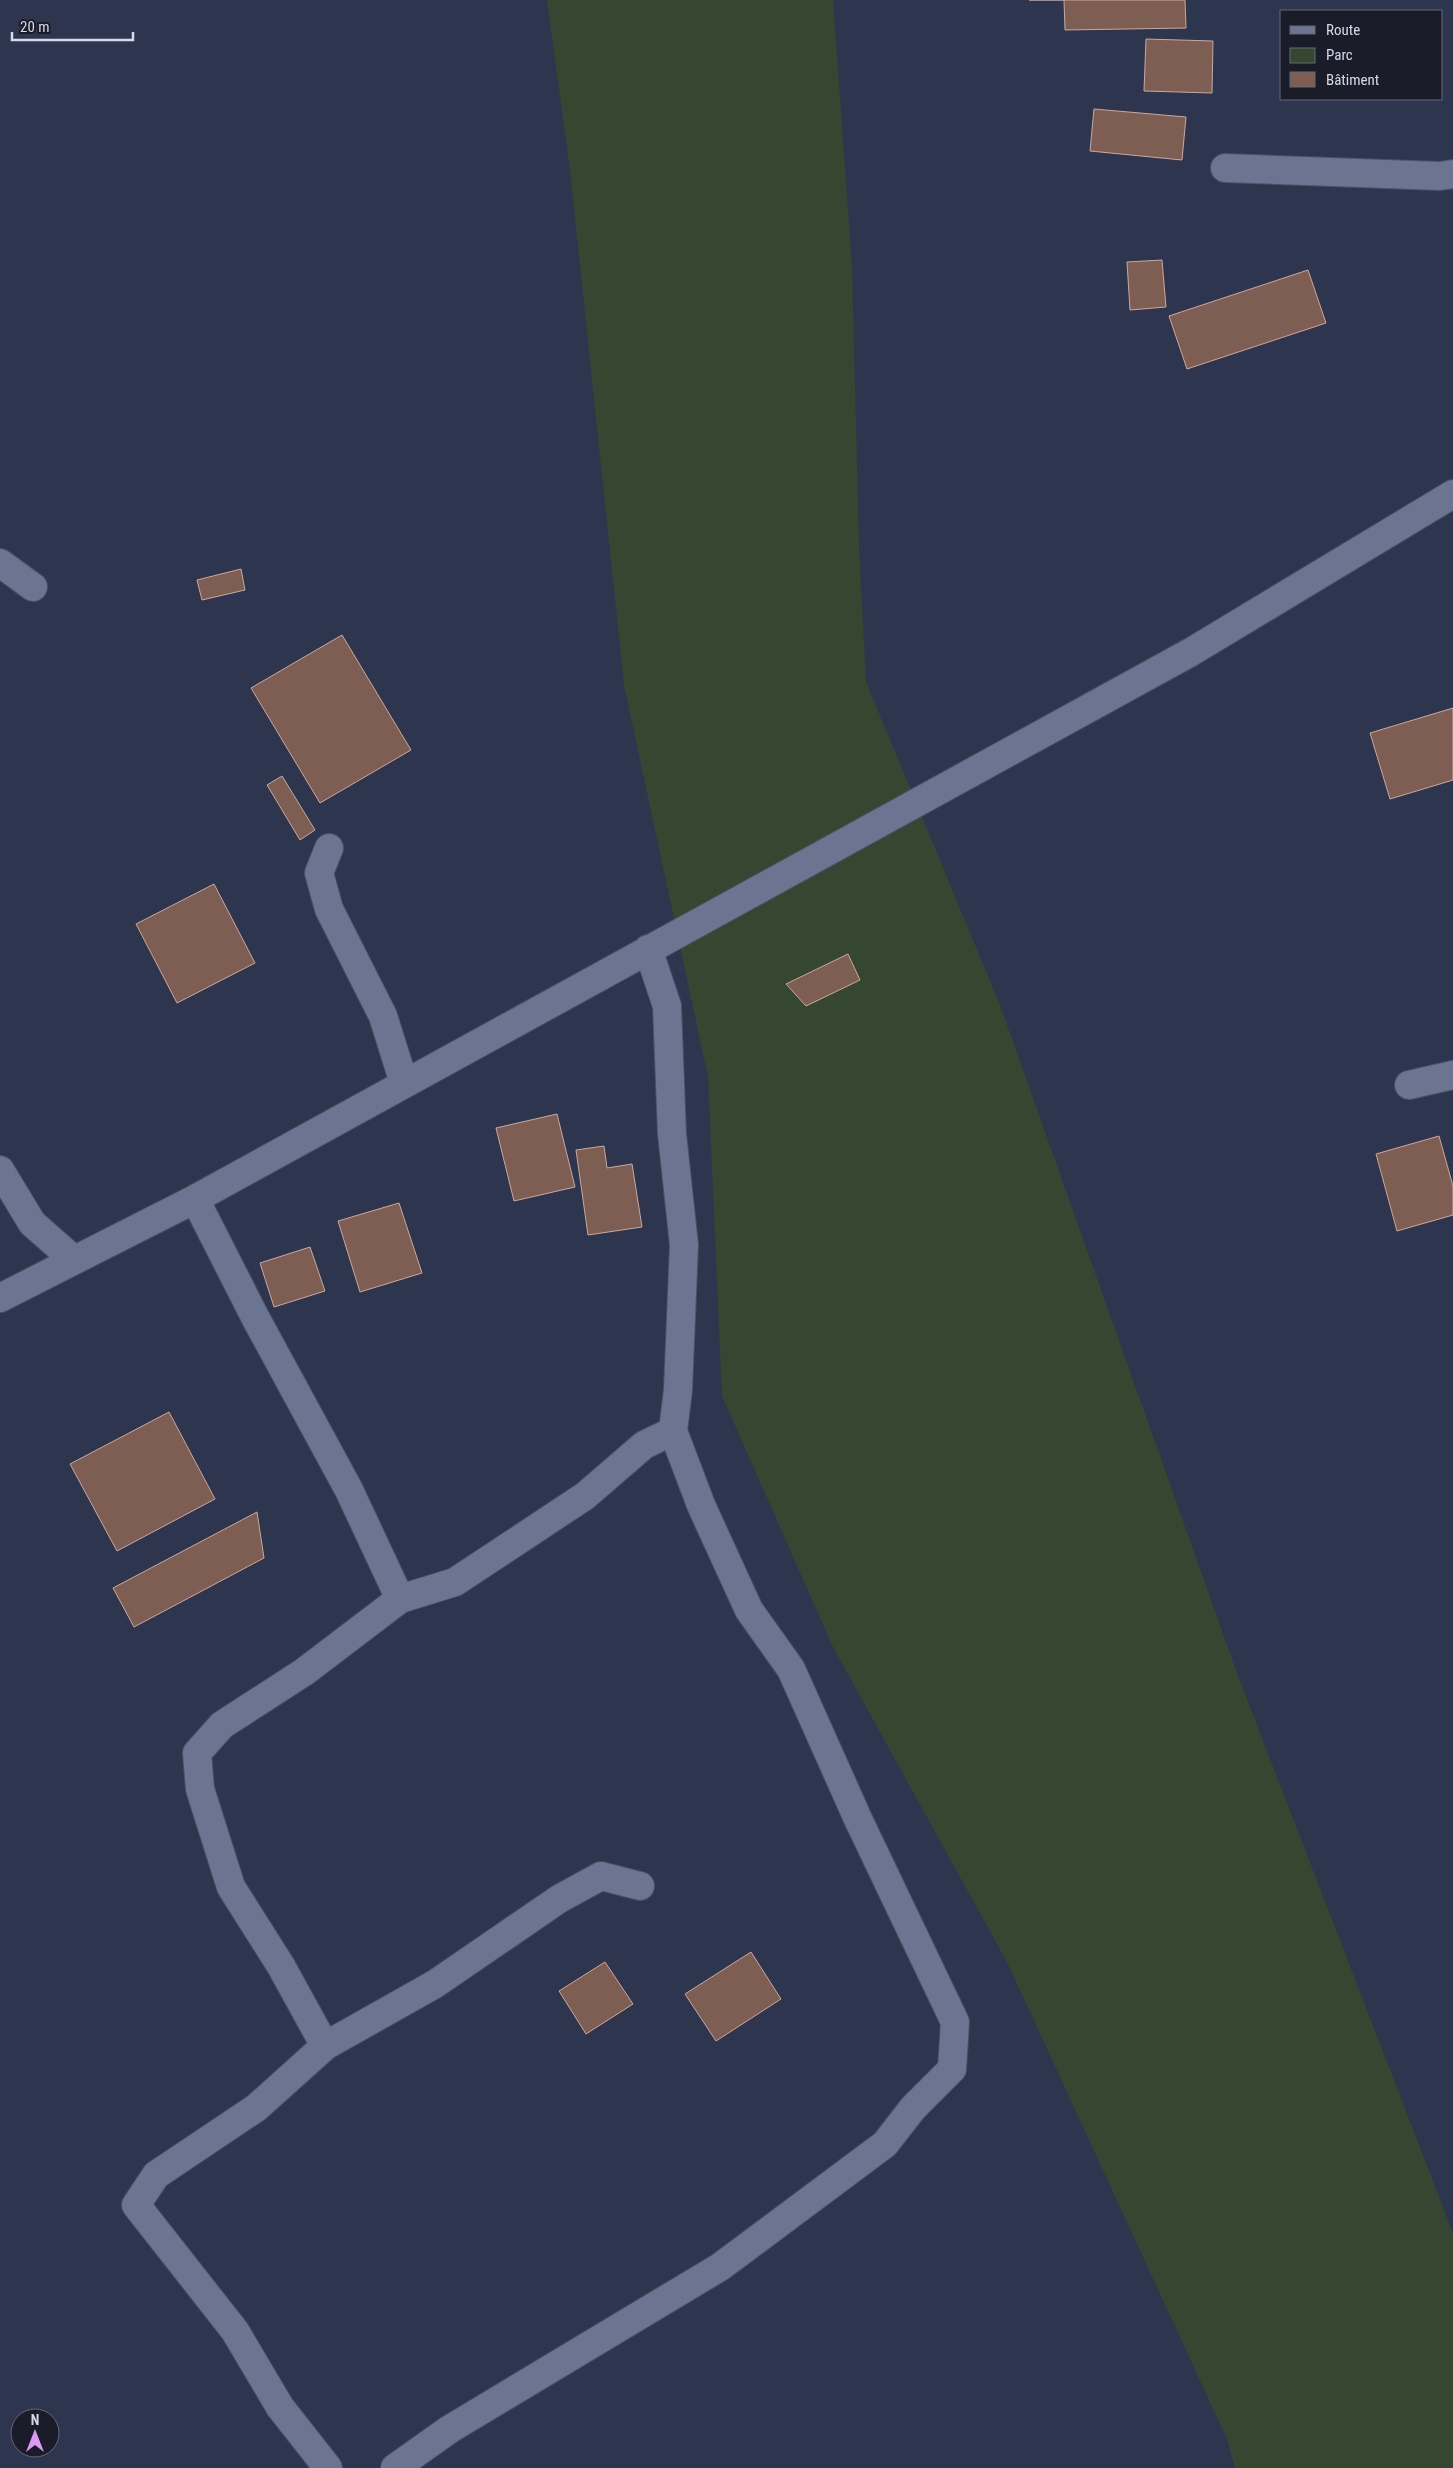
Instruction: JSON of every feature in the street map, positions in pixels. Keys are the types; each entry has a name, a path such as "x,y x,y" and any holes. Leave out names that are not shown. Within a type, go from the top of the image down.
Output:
{"street":[{"path":"1225,168 1440,176 1453,174"},
{"path":"0,1298 195,1199 1191,652 1453,494"},
{"path":"0,563 33,587"},
{"path":"329,848 319,873 329,909 382,1016 404,1083"},
{"path":"395,2468 450,2429 720,2267 884,2144 913,2108 952,2069 955,2022 858,1819 791,1669 749,1610 702,1505 673,1431 678,1390 684,1246 672,1134 667,1006 648,949"},
{"path":"1409,1085 1453,1074"},
{"path":"0,1170 32,1223 74,1260"},
{"path":"195,1199 255,1317 349,1490 400,1599"},
{"path":"325,2046 281,1966 231,1887 200,1789 197,1753 222,1725 304,1672 400,1599 455,1582 585,1496 644,1445 673,1431"},
{"path":"328,2468 280,2407 234,2331 136,2205 156,2175 256,2108 325,2046 435,1984 559,1899 601,1876 640,1886"}],"green space":[{"path":"547,0 833,0 852,266 859,546 866,682 1000,1005 1238,1676 1453,2233 1453,2468 1235,2468 1227,2439 1007,1962 833,1647 722,1396 708,1077 624,685 570,170"}],"building":[{"path":"1064,0 1185,0 1186,28 1065,30"},
{"path":"1146,39 1213,41 1212,93 1144,91"},
{"path":"1094,109 1186,117 1182,160 1090,151"},
{"path":"1162,260 1166,307 1130,310 1127,262"},
{"path":"1308,270 1326,323 1187,369 1169,316"},
{"path":"241,569 245,590 202,600 197,580"},
{"path":"342,635 411,750 320,803 251,688"},
{"path":"1453,708 1453,780 1390,799 1370,733"},
{"path":"282,776 315,830 300,840 267,785"},
{"path":"214,884 255,963 177,1003 136,924"},
{"path":"848,954 860,980 806,1006 786,984"},
{"path":"557,1114 575,1187 514,1201 496,1128"},
{"path":"1439,1136 1453,1186 1453,1215 1397,1231 1376,1154"},
{"path":"604,1146 607,1168 632,1164 642,1227 588,1235 576,1150"},
{"path":"399,1203 422,1273 360,1292 338,1221"},
{"path":"310,1247 325,1291 274,1307 260,1263"},
{"path":"169,1412 215,1499 117,1551 70,1464"},
{"path":"257,1512 264,1558 134,1627 113,1588"},
{"path":"751,1952 781,1999 716,2041 685,1994"},
{"path":"605,1962 633,2004 586,2034 559,1991"}]}
